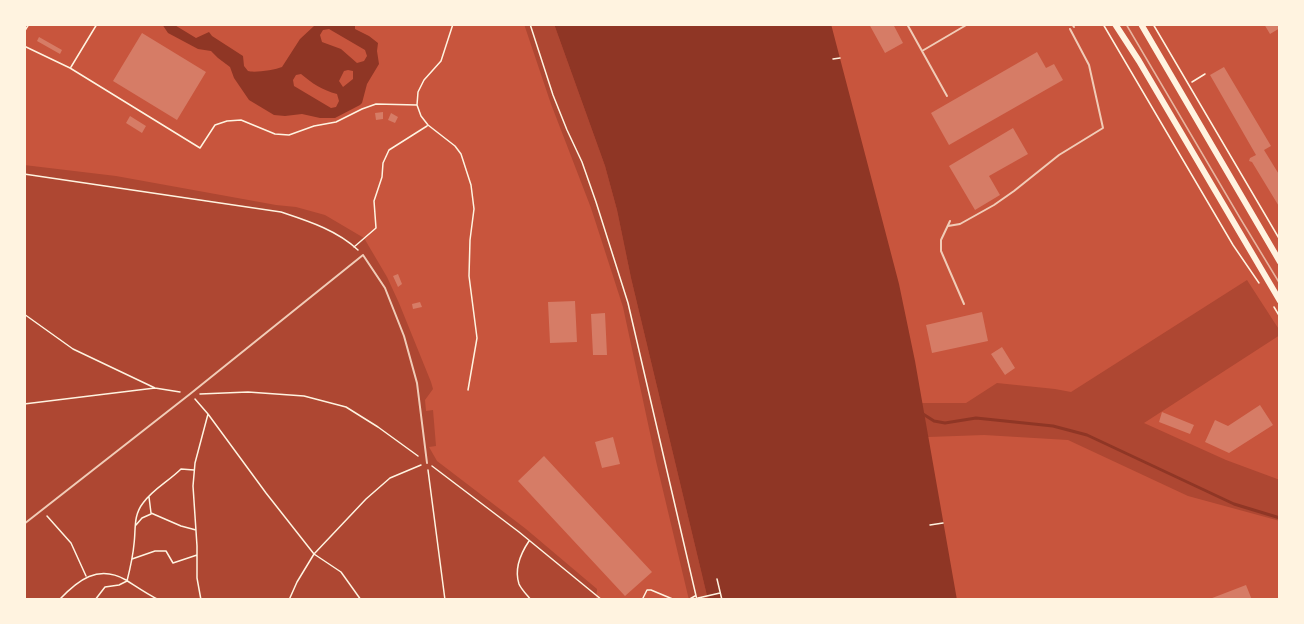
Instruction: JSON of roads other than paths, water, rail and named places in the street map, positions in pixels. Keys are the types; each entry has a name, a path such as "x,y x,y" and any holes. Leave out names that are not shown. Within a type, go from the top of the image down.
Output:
{"main road":[{"path":"1114,24 1139,61 1280,301"},
{"path":"1141,24 1280,262"}],"lane":[{"path":"907,24 947,96"},
{"path":"922,51 968,24"},
{"path":"948,226 960,224 994,205 1059,155 1103,128 1089,65 1070,29"},
{"path":"951,221 941,240 941,251 964,304"},
{"path":"24,524 363,255 385,288 404,336 417,383 427,463"}],"waterway":[{"path":"923,414 934,421 945,423 976,418 1053,426 1087,435 1234,504 1280,518"}],"tram line":[{"path":"1126,24 1280,284"}]}
